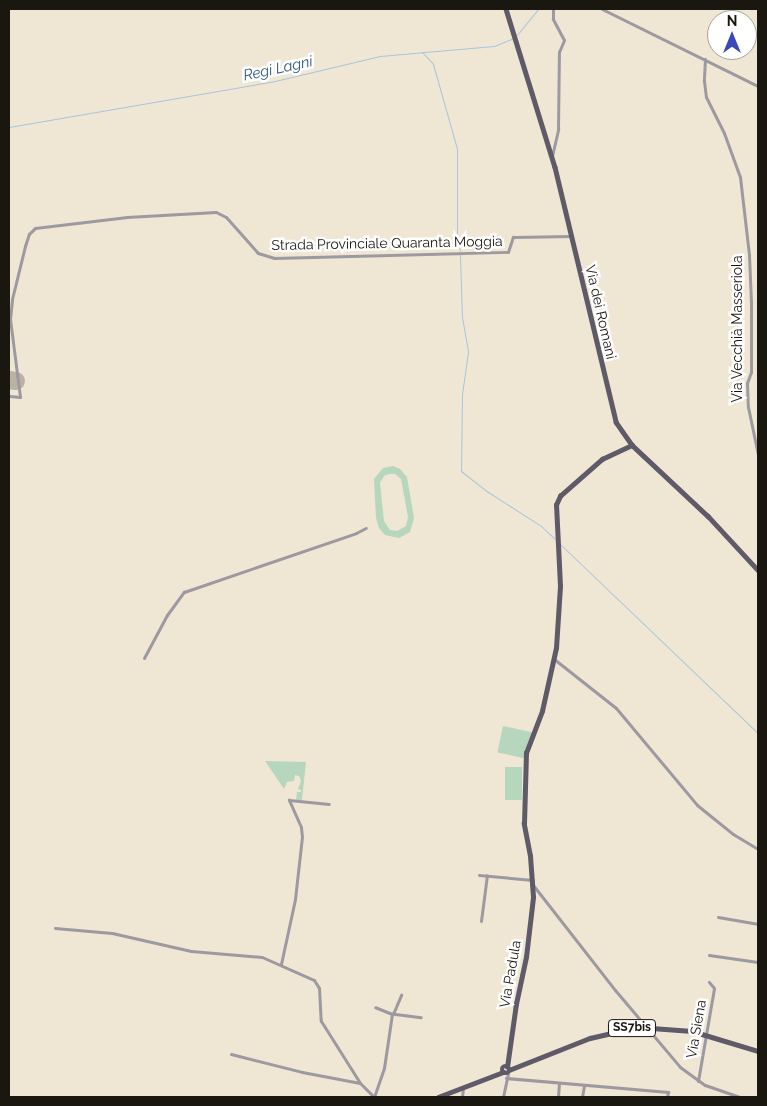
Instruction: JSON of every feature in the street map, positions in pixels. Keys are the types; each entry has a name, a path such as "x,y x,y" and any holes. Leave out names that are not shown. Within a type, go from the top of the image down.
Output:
{"main road":[{"name":"Via dei Romani","path":"506,9 552,157 614,414 620,428 632,445 708,516 758,570"},
{"name":"Via Padula","path":"506,1073 516,1004 526,957 533,883 524,810 526,753 542,711 554,660 560,586 555,512 560,496 602,459 632,445"},
{"name":"SS7bis","path":"438,1097 506,1073 600,1034 646,1027 677,1028 706,1034 758,1051"}],"street":[{"path":"552,9 553,18 564,40 559,52 558,129 552,157"},
{"path":"602,9 758,86"},
{"name":"Via Vecchià Masseriola","path":"705,59 704,80 706,97 724,133 740,177 749,254 751,302 751,372 747,383 748,407 758,455"},
{"name":"Strada Provinciale Quaranta Moggia","path":"9,396 20,397 10,312 25,246 33,228 110,218 216,212 226,216 252,248 266,257 508,252 511,239 518,236 572,236"},
{"path":"144,658 167,615 184,592 366,528"},
{"path":"554,660 616,708 697,805 733,834 758,849"},
{"path":"282,964 295,899 302,837 289,800 329,804"},
{"path":"479,875 533,883 646,1027 680,1066 698,1081 739,1097"},
{"path":"481,921 487,875"},
{"path":"718,917 758,924"},
{"path":"55,928 112,933 191,951 253,956 282,964 317,984 320,992 321,1022 360,1083 374,1097 384,1068 394,1014 401,995"},
{"path":"709,955 758,962"},
{"name":"Via Siena","path":"698,1081 714,988 709,982"},
{"path":"375,1006 394,1014 421,1017"},
{"path":"231,1054 302,1072 360,1083"},
{"path":"503,1097 506,1073 559,1084 668,1092 667,1097"},
{"path":"558,1097 559,1084"},
{"path":"582,1097 584,1086"},
{"path":"462,1097 464,1088"}],"green space":[{"path":"393,466 400,469 407,477 414,518 410,532 399,538 385,535 379,528 376,518 374,479 383,468","holes":["395,474 401,479 408,517 406,526 397,531 390,530 384,521 380,483 384,476"]},
{"path":"503,726 532,732 527,759 497,752"},
{"path":"265,761 306,762 302,800 296,800 297,792 301,792 298,789 301,781 299,776 295,775 294,781 287,782 284,789"},
{"path":"505,767 522,767 522,800 505,800"}],"waterway":[{"name":"Regi Lagni","path":"517,35 538,9"},
{"name":"Regi Lagni","path":"9,127 275,81 380,56 494,46 514,38"},
{"path":"422,52 433,64 457,149 457,238 460,251"},
{"path":"460,255 462,317 468,352 462,394 461,471 485,490 541,526 555,539"},
{"path":"560,544 758,733"}],"runway":[{"path":"9,380 16,381"}]}
